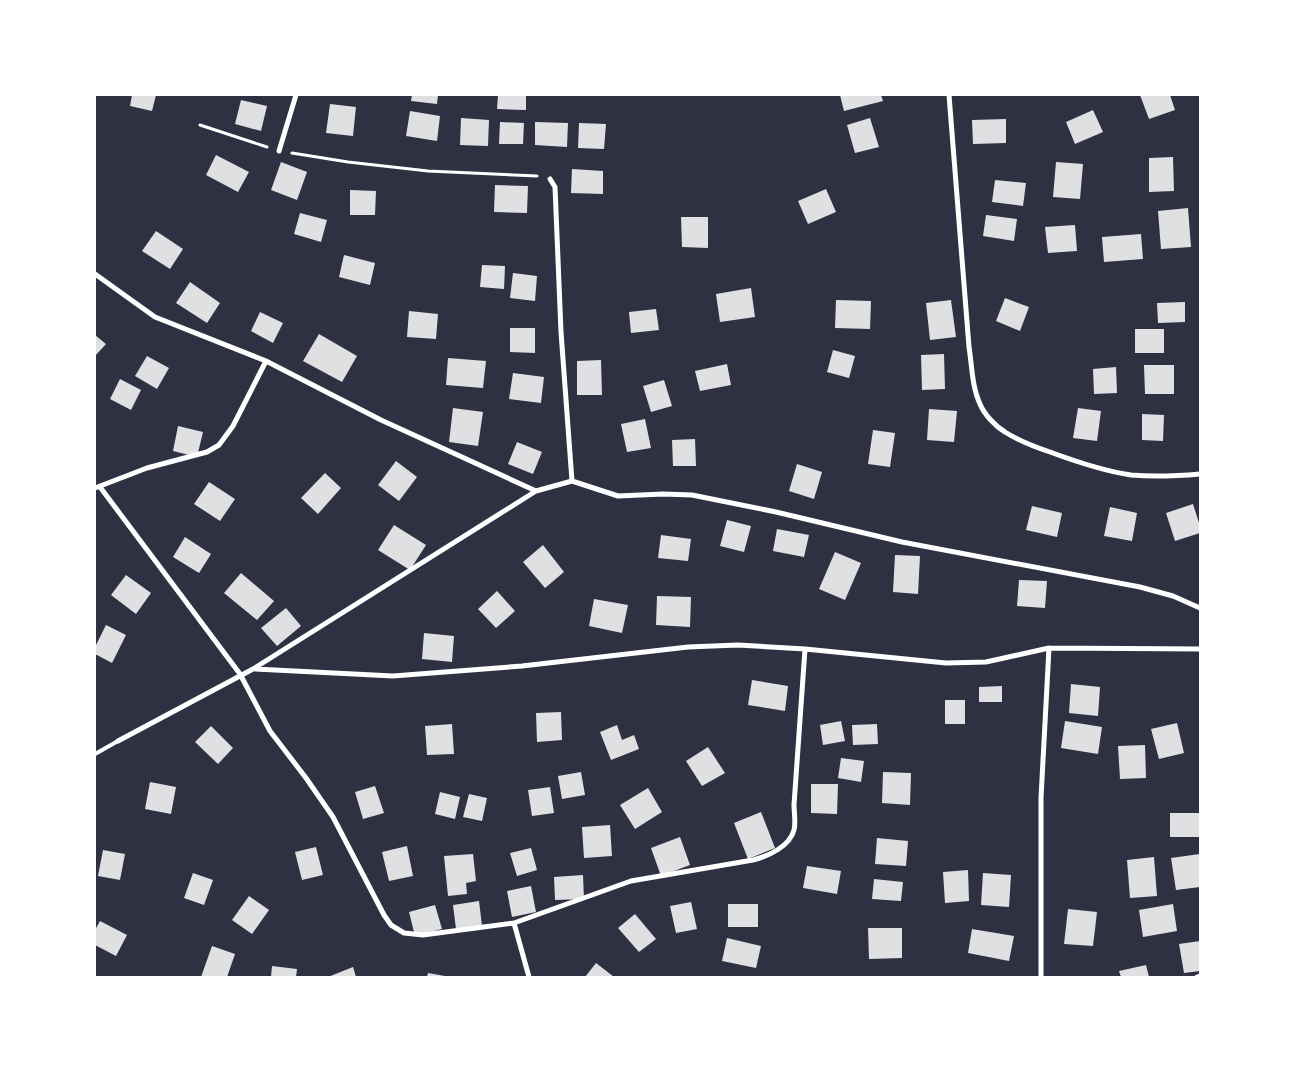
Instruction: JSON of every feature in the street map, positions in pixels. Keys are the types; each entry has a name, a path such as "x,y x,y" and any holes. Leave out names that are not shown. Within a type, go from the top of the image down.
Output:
{"street":[{"path":"279,151 296,95"},
{"path":"949,95 969,348 975,388 980,404 989,418 1004,432 1025,443 1105,470 1152,477 1200,474"},
{"path":"550,179 555,187 561,332 572,481"},
{"path":"95,274 155,317 266,361 381,420 536,491"},
{"path":"266,361 233,426 219,445 207,452 147,468 98,488 240,674 270,731 306,778 332,817 384,915 391,925 404,933 424,935 514,923 631,881 754,860 764,857 785,844 794,830 794,805 805,649"},
{"path":"118,741 240,674 253,669 536,491 572,481 618,496 692,495 736,503 912,544 1140,587 1173,596 1200,608"},
{"path":"253,669 393,676 522,666 688,647 738,645 805,649 946,664 986,662 1049,648 1200,649"},
{"path":"1040,977 1040,798 1049,648"},
{"path":"514,923 529,977"}],"lane":[{"path":"95,754 118,741"}],"path":[{"path":"200,125 279,151 348,162 428,171 541,176 550,179"}],"building":[{"path":"132,95 156,95 152,111 130,106"},
{"path":"412,95 438,95 437,104 411,101"},
{"path":"498,95 526,95 526,110 497,109"},
{"path":"840,95 881,95 883,101 844,111"},
{"path":"1140,95 1170,95 1175,110 1149,119"},
{"path":"241,100 267,106 261,131 235,124"},
{"path":"330,104 356,107 353,136 326,133"},
{"path":"1093,110 1103,132 1075,144 1066,122"},
{"path":"410,111 440,116 437,141 406,136"},
{"path":"461,118 489,120 488,146 460,145"},
{"path":"870,118 879,147 855,153 847,125"},
{"path":"1006,119 1006,143 973,144 972,120"},
{"path":"500,122 524,123 523,144 499,144"},
{"path":"535,122 568,123 567,147 535,145"},
{"path":"579,123 606,124 604,149 578,148"},
{"path":"216,155 249,172 238,192 206,175"},
{"path":"1173,157 1174,191 1149,192 1149,158"},
{"path":"281,162 307,172 297,200 271,190"},
{"path":"1056,162 1083,164 1080,199 1053,197"},
{"path":"572,169 603,171 603,194 571,193"},
{"path":"995,180 1026,183 1023,206 992,202"},
{"path":"495,185 528,186 527,213 494,212"},
{"path":"826,189 836,212 808,224 798,201"},
{"path":"350,190 376,191 375,215 350,215"},
{"path":"1188,208 1191,247 1161,249 1158,211"},
{"path":"300,213 327,220 321,242 294,234"},
{"path":"986,215 1017,219 1014,241 983,236"},
{"path":"681,217 708,217 708,248 682,247"},
{"path":"1075,225 1077,251 1048,253 1045,227"},
{"path":"156,231 183,249 170,269 142,251"},
{"path":"1141,234 1143,259 1104,262 1102,237"},
{"path":"344,255 375,263 370,285 339,277"},
{"path":"482,265 505,266 504,289 480,287"},
{"path":"513,273 537,276 535,301 510,298"},
{"path":"190,282 220,303 207,323 176,303"},
{"path":"751,288 755,317 720,322 716,294"},
{"path":"1005,298 1029,307 1020,331 996,321"},
{"path":"836,300 871,301 870,329 835,328"},
{"path":"951,300 956,337 930,340 926,303"},
{"path":"1185,302 1185,322 1158,323 1157,303"},
{"path":"656,309 659,330 631,333 629,312"},
{"path":"409,311 438,314 436,339 407,337"},
{"path":"260,312 283,323 273,343 251,331"},
{"path":"510,328 535,328 535,353 510,352"},
{"path":"1135,329 1164,329 1164,353 1135,353"},
{"path":"319,334 357,356 342,382 303,361"},
{"path":"95,335 106,344 95,356"},
{"path":"833,350 855,356 849,378 827,372"},
{"path":"944,354 945,389 922,390 921,355"},
{"path":"147,356 169,368 157,389 135,376"},
{"path":"448,358 486,361 483,388 446,385"},
{"path":"601,360 602,395 577,395 577,361"},
{"path":"727,364 731,385 700,391 695,371"},
{"path":"1144,365 1174,365 1174,394 1145,394"},
{"path":"1116,367 1117,393 1094,394 1093,369"},
{"path":"513,373 544,377 541,403 509,399"},
{"path":"120,379 141,390 131,410 110,399"},
{"path":"664,380 672,406 651,412 643,386"},
{"path":"453,408 483,412 478,446 449,442"},
{"path":"1078,408 1101,411 1097,441 1073,438"},
{"path":"929,409 957,411 954,442 927,440"},
{"path":"1142,414 1164,415 1163,441 1142,440"},
{"path":"645,419 651,448 627,452 621,424"},
{"path":"178,426 203,432 197,457 173,451"},
{"path":"873,430 895,433 890,467 868,464"},
{"path":"695,439 696,466 673,466 672,440"},
{"path":"517,442 542,452 533,474 508,464"},
{"path":"396,461 417,477 399,501 378,485"},
{"path":"797,464 822,472 814,499 789,491"},
{"path":"325,473 341,488 318,514 301,498"},
{"path":"209,482 235,499 220,521 194,504"},
{"path":"1193,504 1200,526 1200,533 1175,541 1166,513"},
{"path":"1032,506 1062,513 1057,537 1026,530"},
{"path":"1110,507 1137,513 1132,541 1104,536"},
{"path":"727,520 751,526 744,552 720,546"},
{"path":"394,525 426,545 410,570 378,550"},
{"path":"777,529 809,535 804,557 773,551"},
{"path":"661,535 691,539 688,561 658,558"},
{"path":"185,537 211,554 199,573 173,557"},
{"path":"543,545 564,572 545,588 523,562"},
{"path":"835,552 861,563 845,600 819,589"},
{"path":"895,555 920,556 918,594 893,592"},
{"path":"241,573 274,601 257,620 224,593"},
{"path":"126,575 151,593 136,614 111,595"},
{"path":"1019,580 1047,581 1045,608 1017,606"},
{"path":"497,591 515,611 496,628 478,609"},
{"path":"657,596 691,597 690,627 656,625"},
{"path":"594,599 628,605 622,633 589,626"},
{"path":"286,608 301,626 277,646 261,628"},
{"path":"106,625 126,635 112,663 95,654 95,647"},
{"path":"424,633 454,636 452,662 422,659"},
{"path":"752,680 788,686 785,711 748,705"},
{"path":"1071,684 1100,687 1098,716 1069,713"},
{"path":"1002,686 1002,702 979,702 979,687"},
{"path":"945,700 965,700 965,724 945,724"},
{"path":"561,712 562,740 537,742 536,713"},
{"path":"841,721 845,741 823,745 820,725"},
{"path":"1065,721 1102,727 1098,754 1061,748"},
{"path":"1177,723 1184,753 1159,759 1151,729"},
{"path":"452,724 454,754 427,755 425,726"},
{"path":"877,724 878,744 853,745 852,725"},
{"path":"617,725 622,740 634,735 639,749 611,760 600,732"},
{"path":"211,726 233,748 218,764 195,742"},
{"path":"1145,745 1146,778 1120,779 1118,746"},
{"path":"708,747 725,773 702,786 686,761"},
{"path":"841,758 864,761 861,782 838,778"},
{"path":"581,772 585,795 562,799 558,776"},
{"path":"883,772 911,773 910,805 882,803"},
{"path":"150,782 176,787 171,814 145,809"},
{"path":"811,784 838,784 837,814 811,813"},
{"path":"375,786 384,813 363,819 355,792"},
{"path":"550,787 554,813 532,816 528,790"},
{"path":"648,788 662,812 635,829 620,805"},
{"path":"440,792 460,797 455,819 435,814"},
{"path":"469,794 487,798 482,821 463,817"},
{"path":"761,812 775,848 748,859 734,823"},
{"path":"1170,813 1200,813 1200,837 1170,837"},
{"path":"610,825 612,856 584,858 582,827"},
{"path":"680,837 690,865 661,876 651,848"},
{"path":"877,838 908,841 906,866 875,864"},
{"path":"407,846 413,876 389,881 382,852"},
{"path":"316,847 323,875 302,880 295,852"},
{"path":"531,848 537,870 517,876 510,853"},
{"path":"103,850 125,854 120,880 98,876"},
{"path":"473,854 476,881 466,883 467,894 448,896 444,856"},
{"path":"1200,854 1200,887 1176,890 1171,858"},
{"path":"1154,857 1157,896 1130,898 1127,860"},
{"path":"807,866 841,871 837,894 803,888"},
{"path":"968,870 969,901 945,903 943,872"},
{"path":"193,873 213,880 204,905 184,898"},
{"path":"983,873 1011,875 1009,907 981,905"},
{"path":"583,875 584,899 555,900 554,877"},
{"path":"874,879 903,882 901,901 872,899"},
{"path":"531,886 536,912 512,917 507,891"},
{"path":"249,896 269,910 252,934 232,920"},
{"path":"479,901 482,926 456,929 453,905"},
{"path":"691,902 697,929 676,933 670,906"},
{"path":"728,904 758,904 758,927 728,927"},
{"path":"1173,904 1177,931 1143,937 1139,910"},
{"path":"435,905 442,929 415,936 409,912"},
{"path":"1068,909 1097,912 1093,946 1064,944"},
{"path":"635,914 656,939 639,952 618,928"},
{"path":"100,921 127,935 116,956 95,945 95,930"},
{"path":"868,928 902,928 902,958 869,959"},
{"path":"972,929 1014,936 1009,961 968,953"},
{"path":"727,938 761,946 756,968 722,961"},
{"path":"1200,941 1200,971 1184,973 1179,944"},
{"path":"212,946 235,954 227,977 201,977"},
{"path":"596,963 614,977 585,977"},
{"path":"1146,965 1149,977 1121,977 1119,971"},
{"path":"272,966 297,969 296,977 271,977"},
{"path":"353,967 356,977 328,977"},
{"path":"428,973 445,976 427,977"}]}
